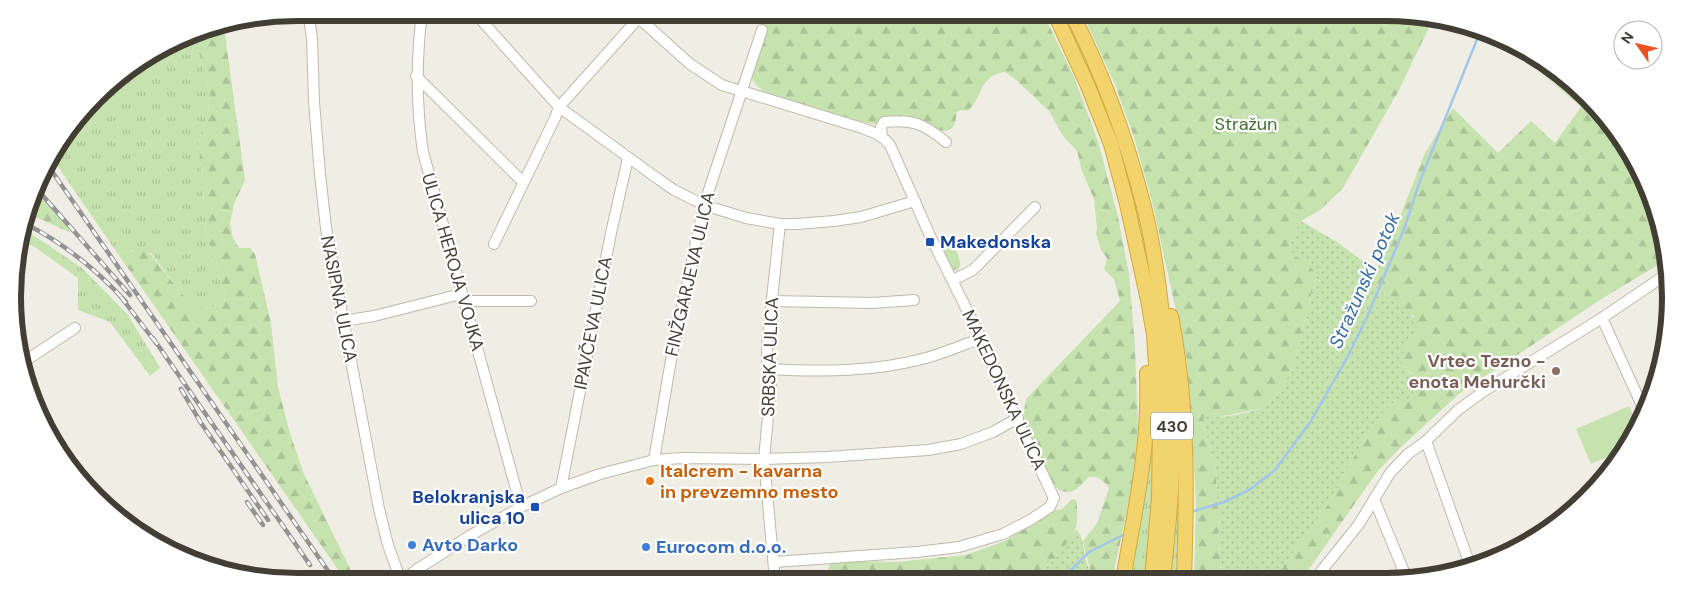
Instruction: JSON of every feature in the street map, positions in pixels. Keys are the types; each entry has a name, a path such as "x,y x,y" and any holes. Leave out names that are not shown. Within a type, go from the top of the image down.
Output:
{"highway":[{"name":"430","path":"1058,21 1112,144 1150,274 1164,330 1172,429 1170,500 1164,573"},
{"name":"430","path":"1075,21 1105,86 1128,151 1144,207 1160,425 1159,498 1153,573"},
{"path":"1150,274 1167,296 1180,385 1186,499 1184,573"},
{"path":"1124,573 1139,498 1146,443 1150,274"}],"street":[{"name":"NASIPNA ULICA","path":"310,21 315,111 325,219 379,509 388,545 399,573"},
{"name":"ULICA HEROJA VOJKA","path":"421,21 416,76 418,119 425,161 521,507"},
{"path":"482,21 559,107 674,190 704,205 746,218 780,224 815,223 861,217 915,201"},
{"path":"494,244 558,113 559,107 632,21"},
{"path":"645,21 690,64 722,85 862,128 882,137 881,127 884,122 912,121 926,126 946,142"},
{"name":"FINŽGARJEVA ULICA","path":"654,460 672,354 704,205 762,30"},
{"path":"416,76 523,182"},
{"name":"MAKEDONSKA ULICA","path":"774,562 960,548 1010,530 1043,513 1054,501 1051,490 1000,382 989,354 980,339 890,144 882,137"},
{"name":"IPAVČEVA ULICA","path":"561,488 611,233 628,158"},
{"path":"953,280 973,270 1036,208"},
{"name":"SRBSKA ULICA","path":"775,573 764,460 771,384 767,345 780,224"},
{"path":"1320,573 1360,524 1381,485 1390,473 1408,454 1426,441 1458,410 1484,391 1602,318 1661,278"},
{"path":"343,321 462,298 531,301"},
{"path":"772,301 872,303 914,300"},
{"path":"1602,318 1641,403"},
{"path":"29,358 75,328"},
{"path":"769,369 812,371 867,368 926,358 980,339"},
{"path":"412,573 471,535 521,507 561,488 600,474 654,460 682,458 764,460 827,458 936,449 960,444 985,435 1006,426 1018,418"},
{"path":"1426,441 1468,560"},
{"path":"1374,499 1404,572"}],"green space":[{"path":"762,21 1047,21 1074,77 1098,141 1118,217 1129,274 1135,347 1138,430 1132,487 1114,573 1090,573 1083,541 1097,523 1109,488 1095,477 1089,477 1077,489 1071,492 1064,492 1058,489 1053,484 1039,457 1024,416 1026,399 1120,301 1114,279 1104,269 1107,258 1101,250 1096,234 1094,199 1082,171 1077,151 1063,136 1049,111 1005,72 996,74 985,83 972,107 967,111 961,110 957,112 954,126 946,131 867,123 769,95 756,85 751,77"},
{"path":"1063,21 1068,21 1081,50 1122,159 1142,234 1157,313 1144,256"},
{"name":"Stražun","path":"1086,21 1386,21 1430,25 1399,90 1343,188 1320,210 1301,221 1292,237 1290,250 1293,255 1302,259 1317,273 1292,370 1278,392 1263,408 1203,422 1216,470 1221,573 1194,573 1196,500 1187,361 1152,201 1134,137 1114,82"},
{"path":"225,31 245,180 234,204 230,224 233,238 239,248 250,248 255,254 271,323 278,387 289,430 303,472 352,573 340,573 116,251 128,253 139,248 147,250 194,309 212,308 225,293 206,235 198,142 208,112 210,93 198,49 199,39"},
{"path":"199,39 198,49 210,93 208,112 198,142 206,235 225,293 212,308 194,310 151,253 133,250 128,253 116,251 56,163 78,129 115,90 159,58"},
{"path":"1525,59 1554,78 1581,102 1605,129 1625,159 1647,208 1659,264 1603,298 1460,393 1401,447 1377,472 1306,573 1278,573 1334,496 1346,470 1370,429 1386,409 1398,399 1413,374 1407,370 1402,362 1404,352 1414,332 1414,316 1381,291 1377,285 1372,268 1377,267 1383,260 1425,153 1453,108 1498,153 1531,121 1555,143 1581,107"},
{"path":"41,193 63,219 71,233 34,216"},
{"path":"1301,221 1337,242 1372,268 1380,289 1386,296 1413,316 1418,325 1404,352 1402,362 1407,370 1420,382 1410,398 1398,399 1386,409 1370,429 1346,470 1334,496 1278,573 1221,573 1216,470 1203,422 1204,416 1236,415 1263,408 1278,392 1292,370 1317,274 1302,259 1293,255 1290,250 1292,237"},
{"path":"29,233 82,268 128,315 160,368 150,376 110,322 78,310 78,278 27,243"},
{"path":"943,237 953,245 957,253 960,266 957,271 950,269 938,242"},
{"path":"1629,406 1634,417 1612,455 1591,464 1576,429"},
{"path":"1154,423 1154,489 1148,573 1131,573 1144,503"},
{"path":"1178,467 1178,573 1169,573"},
{"path":"1072,499 1076,500 1076,527 1062,550 1039,573 826,573 831,562 896,562 966,555 1005,541 1052,511 1062,509"},
{"path":"1076,529 1082,540 1090,573 1039,573 1061,551"}],"waterway":[{"name":"Stražunski potok","path":"1194,511 1224,502 1249,490 1275,470 1311,421 1348,356 1367,317 1404,229 1420,181 1478,37"},
{"name":"Stražunski potok","path":"1068,573 1089,552 1123,535"}],"railway":[{"path":"52,171 329,573"},
{"path":"41,194 130,295"},
{"path":"31,227 79,258 104,279 126,302"},
{"path":"121,297 156,343"},
{"path":"153,338 310,565"},
{"path":"181,389 201,423 268,520"},
{"path":"247,502 263,525"}],"place":[{"name":"Makedonska","path":"930,242"},
{"name":"Vrtec Tezno - enota Mehurčki","path":"1556,371"},
{"name":"Italcrem - kavarna in prevzemno mesto","path":"650,481"},
{"name":"Belokranjska ulica 10","path":"535,507"},
{"name":"Avto Darko","path":"412,545"},
{"name":"Eurocom d.o.o.","path":"646,547"}]}
